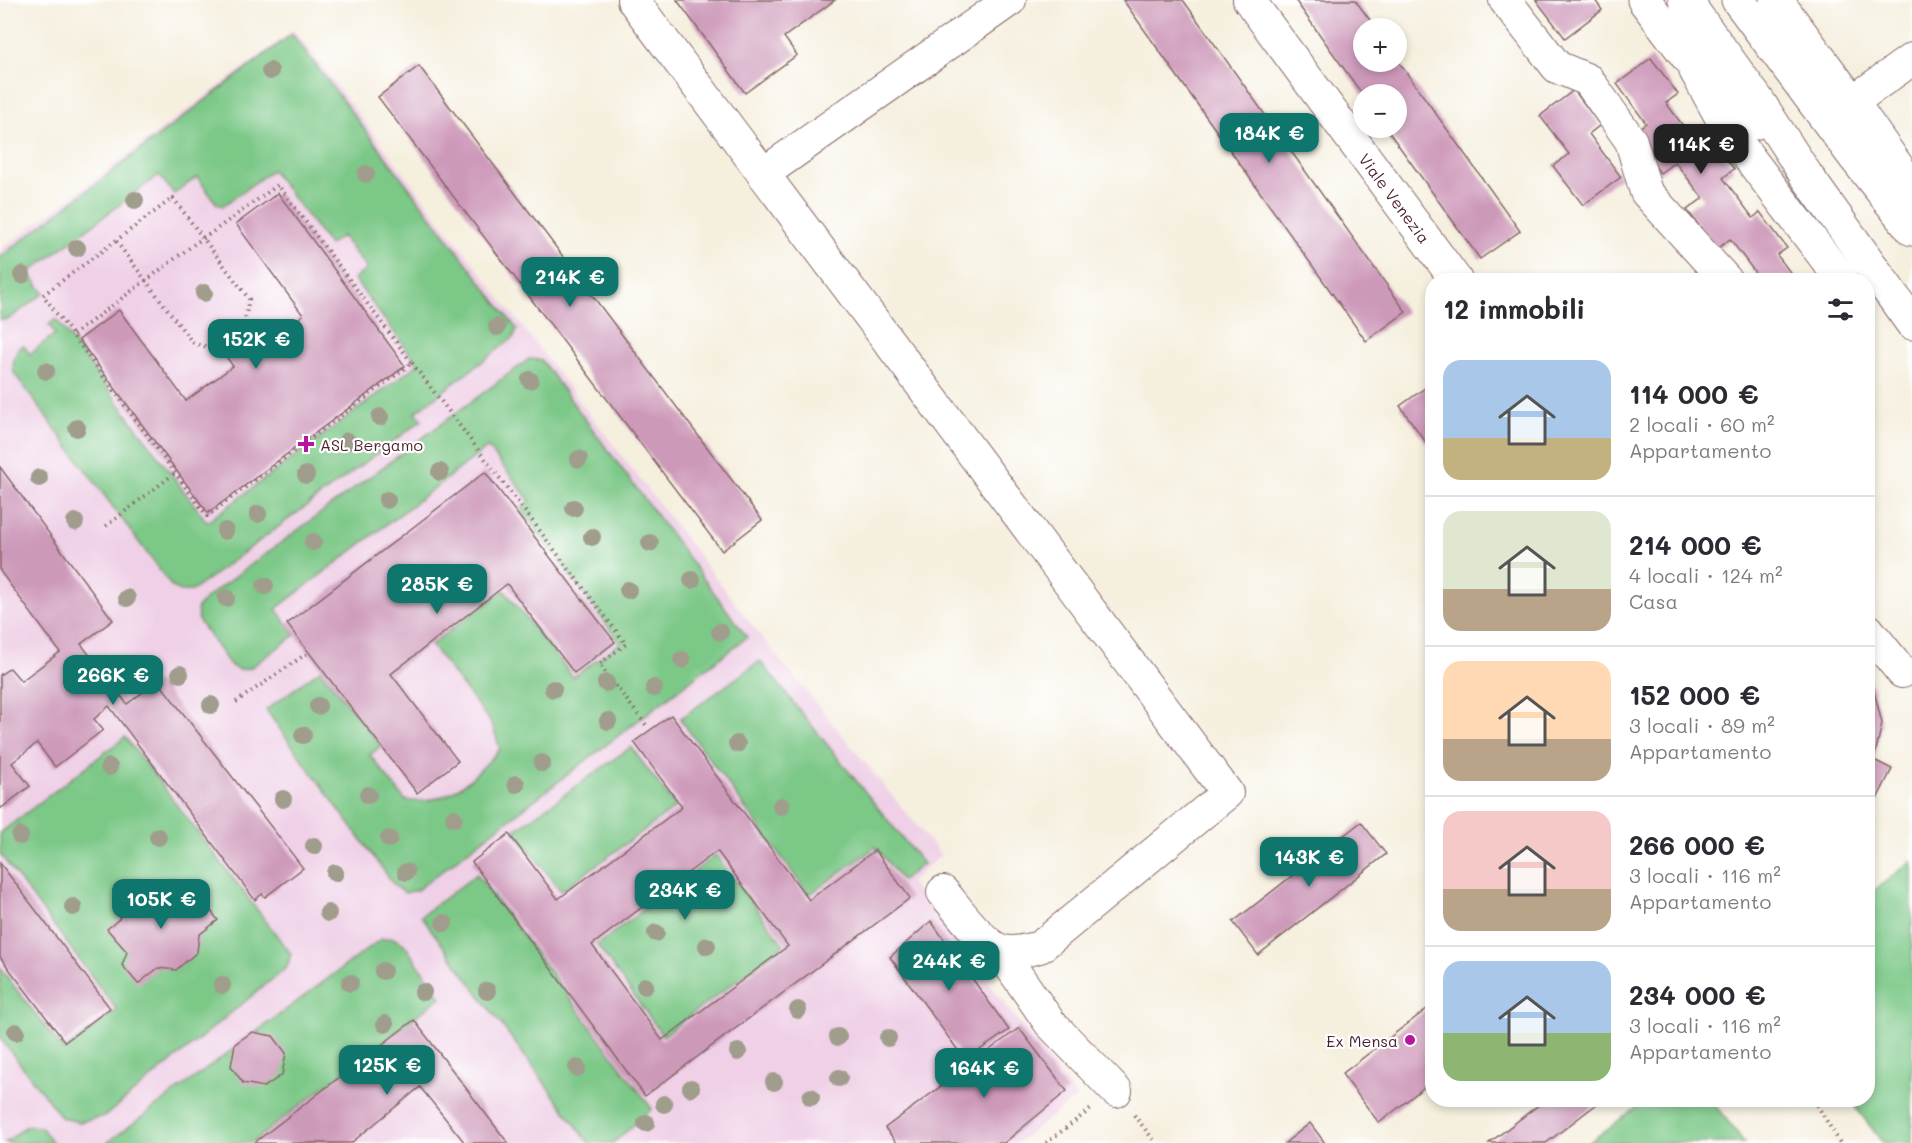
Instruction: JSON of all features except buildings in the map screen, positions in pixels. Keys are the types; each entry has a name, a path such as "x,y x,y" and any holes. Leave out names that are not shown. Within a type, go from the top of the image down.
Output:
{"main road":[{"path":"1644,0 1687,56 1806,175"},
{"path":"1685,0 1912,323"},
{"path":"1738,0 1912,229"},
{"path":"1776,0 1912,188"}],"street":[{"path":"633,0 1227,793 1040,947 1019,952 1000,951"},
{"path":"763,174 1010,0"},
{"name":"Viale Venezia","path":"1249,0 1451,273"},
{"path":"1505,0 1557,67 1588,80 1631,141 1646,192 1720,273"},
{"path":"1687,56 1728,130 1837,273"},
{"path":"1852,102 1912,59"},
{"path":"1875,639 1902,672"},
{"path":"943,892 988,942 1000,951 1050,1023 1116,1091"}],"path":[{"path":"73,335 278,185 626,644 599,664 646,725"},
{"path":"116,242 192,342 201,347 216,346 244,324 249,299 174,198 43,295 207,516 412,363"},
{"path":"106,526 175,473"},
{"path":"236,702 309,652"},
{"path":"1046,1143 1116,1091"},
{"path":"1818,1107 1840,1143"}],"shaded area":[{"name":"ASL Bergamo","path":"294,30 762,638 941,855 910,882 1077,1097 1017,1143 0,1143 0,250"}],"green space":[{"path":"292,34 517,329 513,338 416,412 422,420 192,591 181,591 172,587 14,373 16,354 23,345 30,354 55,334 49,325 56,319 207,522 418,364 354,279 367,269 342,236 329,245 272,170 223,206 217,204 197,177 174,194 159,175 29,273 44,293 9,319 0,320 0,257"},
{"path":"529,359 541,360 747,637 417,890 405,893 395,886 266,710 320,670 381,746 370,755 405,800 434,799 446,795 470,780 500,749 492,724 431,645 504,590 573,677 620,643 521,509 530,501 488,447 276,609 295,635 250,668 239,670 231,666 198,620 197,608 206,598"},
{"path":"760,661 923,864 902,881 876,847 809,895 680,719"},
{"path":"125,737 291,954 287,967 105,1116 79,1122 62,1118 0,1038 0,968 64,1051 117,1010 0,854 0,833"},
{"path":"631,747 676,807 561,891 514,831"},
{"path":"716,855 784,945 663,1036 597,945"},
{"path":"1912,861 1912,1143 1883,1143 1855,1107 1875,1107 1875,890"},
{"path":"477,874 652,1109 613,1143 589,1143 421,916"},
{"path":"393,938 404,944 441,997 251,1143 107,1143 381,939"},
{"path":"1637,1107 1717,1107 1745,1143 1588,1143"},
{"path":"26,1126 41,1127 53,1143 5,1143"}],"place":[{"name":"ASL Bergamo","path":"306,444"},
{"name":"Ex Mensa","path":"1410,1040"}]}
